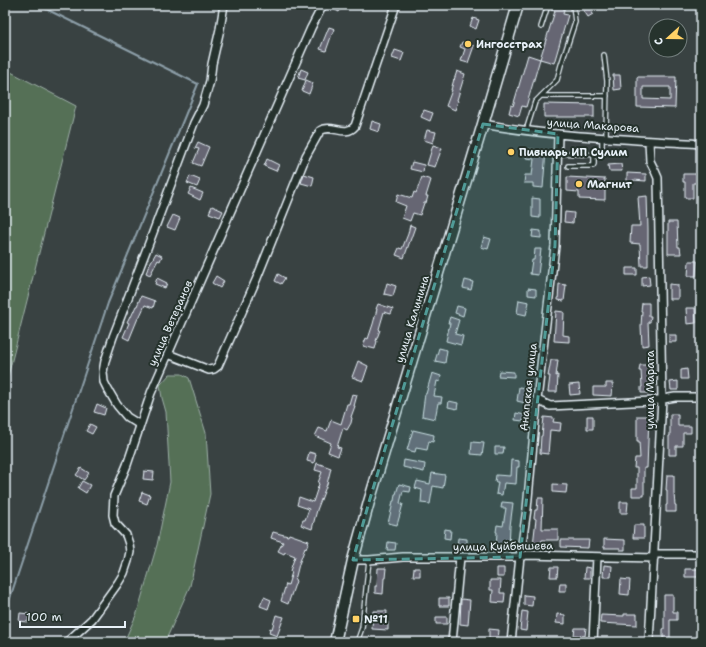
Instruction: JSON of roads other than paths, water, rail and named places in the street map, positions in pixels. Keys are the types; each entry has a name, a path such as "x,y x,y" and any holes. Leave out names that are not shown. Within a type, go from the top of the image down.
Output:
{"main road":[{"name":"улица Калинина","path":"335,642 353,560 378,471 518,5"}],"street":[{"path":"140,425 127,417 117,405 107,388 104,382 103,372 105,361 194,123 203,104 210,81 224,5"},
{"name":"улица Ветеранов","path":"67,642 92,619 124,573 130,552 129,544 126,535 115,523 113,515 114,496 151,393 311,28 323,5"},
{"path":"168,354 209,370 218,366 257,278 306,156 320,131 324,128 349,131 355,126 396,5"},
{"name":"улица Макарова","path":"483,124 558,134 701,144"},
{"name":"Анапская улица","path":"511,642 520,557 527,509 537,400 555,246 558,134"},
{"name":"улица Марата","path":"649,141 650,161 658,178 662,399 649,642"},
{"path":"537,400 550,406 652,401 675,397 701,397"},
{"name":"улица Куйбышева","path":"353,560 402,557 520,557 528,555 597,557 701,554"},
{"path":"452,642 460,557"},
{"path":"593,642 597,557"}],"lane":[{"path":"541,27 548,5"},
{"path":"526,130 535,102 557,80 574,22 573,5"},
{"path":"558,153 601,154 604,138 607,81 604,55"},
{"path":"541,96 606,96"},
{"path":"568,166 591,167 594,164 594,155"},
{"path":"357,642 362,628 369,560"}],"waterway":[{"path":"5,613 108,303 198,84 38,5"}],"place":[{"name":"Ингосстрах","path":"468,44"},
{"name":"Пивнарь ИП Сулим","path":"511,152"},
{"name":"Магнит","path":"579,184"},
{"name":"№11","path":"356,619"}]}
